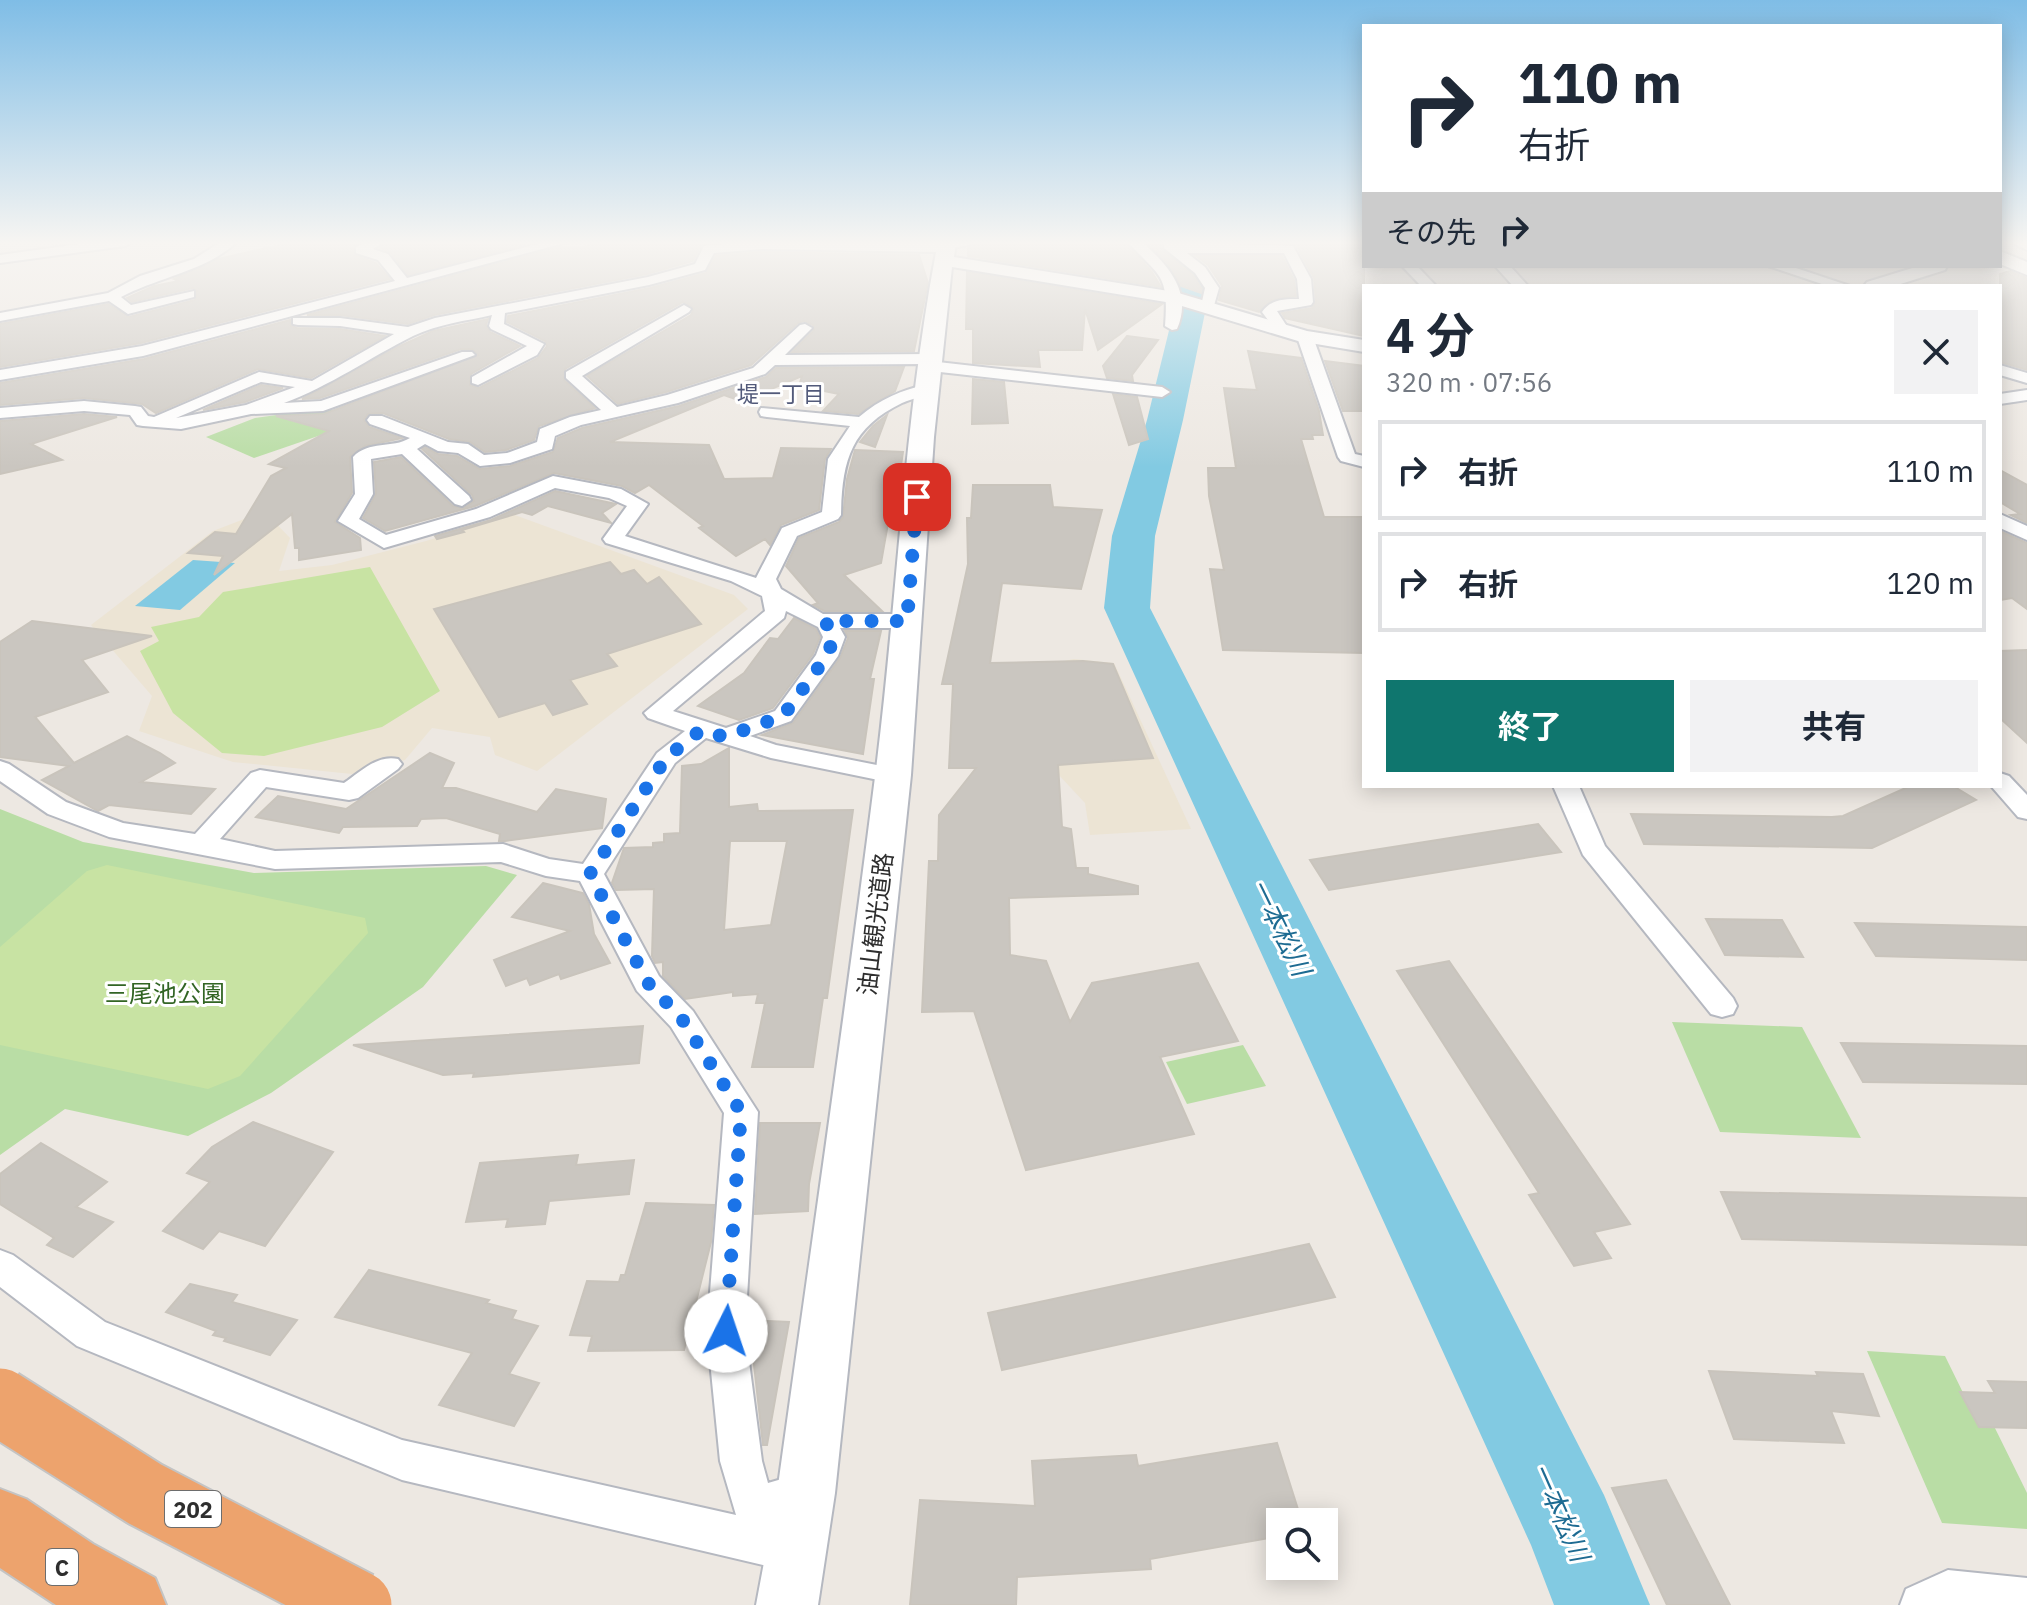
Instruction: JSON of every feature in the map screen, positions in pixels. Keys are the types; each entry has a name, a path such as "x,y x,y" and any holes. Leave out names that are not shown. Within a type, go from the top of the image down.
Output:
{"highway":[{"path":"0,1403 145,1494 358,1605"},
{"name":"202","path":"0,1403 291,1562 391,1605"},
{"name":"C","path":"0,1525 67,1570 128,1605"},
{"path":"0,1545 101,1605"}],"main road":[{"name":"油山観光道路","path":"787,1605 806,1493 893,775 936,317"},
{"path":"1243,317 1305,337 1362,346"}],"street":[{"path":"0,375 143,351 275,317"},
{"path":"251,409 314,386 409,332 461,317"},
{"path":"478,380 532,352 536,344 496,326 500,317"},
{"path":"615,414 572,375 671,317"},
{"path":"1172,326 1179,317"},
{"path":"1273,317 1281,328"},
{"path":"256,322 340,322 409,332"},
{"path":"331,403 367,416 415,442 462,448 480,461 510,458 546,445 546,433 576,421 615,414 759,371 805,328"},
{"path":"1305,337 1347,457 1362,461"},
{"path":"0,413 103,405 135,411 143,421 181,424 251,409 331,403 467,355"},
{"path":"0,358 14,363 0,368"},
{"path":"771,360 1162,392"},
{"path":"2002,371 2027,378"},
{"path":"893,775 771,751 656,713 776,613 766,579 789,532 831,515 836,461 855,427 906,393 930,372"},
{"path":"153,422 259,377 314,386"},
{"path":"2002,399 2027,395"},
{"path":"767,412 861,422"},
{"path":"415,442 462,500"},
{"path":"415,442 371,451 362,457 364,494 348,521 384,542 483,513 553,482 614,493 638,504 613,539 738,577 818,621 907,621"},
{"path":"2002,521 2027,534"},
{"path":"590,874 666,758 713,734 783,716 827,656 834,637 825,621"},
{"path":"201,844 260,778 349,792 389,764"},
{"path":"0,769 57,808 118,831 275,860 503,853 546,867 590,874"},
{"path":"2002,783 2027,811"},
{"path":"1567,788 1593,849 1722,1006"},
{"path":"590,874 648,983 682,1019 741,1112 726,1331 741,1461 754,1508 806,1493"},
{"path":"0,1266 91,1334 402,1460 797,1551"},
{"path":"1922,1605 1948,1592 2027,1600"}],"shaded area":[{"path":"257,514 267,514 290,538 279,571 332,565 426,541 512,514 734,595 748,609 537,771 495,755 490,737 432,728 405,760 352,774 233,762 139,731 152,696 91,625 213,531"},
{"path":"1074,659 1114,663 1191,829 1090,835 1085,803 1044,759 1024,669"}],"green space":[{"path":"327,408 359,422 254,458 206,437 255,418"},
{"path":"370,567 440,691 382,727 264,756 222,753 173,713 140,651 159,641 151,627 199,617 223,592"},
{"name":"三尾池公園","path":"0,809 83,842 254,873 486,866 517,875 423,987 271,1093 188,1136 65,1109 0,1155"},
{"path":"107,865 365,918 368,933 240,1076 208,1089 0,1045 0,947 87,871"},
{"path":"1672,1022 1802,1027 1861,1138 1720,1132"},
{"path":"1243,1045 1266,1086 1187,1104 1166,1062"},
{"path":"1867,1351 1945,1356 1972,1411 1989,1416 2027,1493 2027,1529 1942,1523"}],"water":[{"path":"193,560 235,563 180,610 135,606"}],"building":[{"path":"38,317 243,317 141,343 0,367 0,324"},
{"path":"354,317 429,317 408,324"},
{"path":"508,317 657,317 565,369 564,380 595,408 539,426 534,440 506,450 485,452 470,442 449,439 383,413 368,414 364,420 369,427 402,438 365,446 350,457 352,493 335,522 360,538 361,550 299,560 292,514 214,575 223,556 188,553 215,532 236,534 271,476 286,468 269,464 329,431 276,416 324,414 478,355 472,349 461,349 320,398 302,399 433,331 488,319 486,325 490,332 520,346 471,374 470,385 479,388 538,358 547,346 545,341 507,322"},
{"path":"688,317 921,317 914,351 792,352 814,330 813,325 804,321 751,365 618,404 587,376"},
{"path":"966,317 1084,317 1082,350 1038,350 1040,367 973,363 973,329 966,329"},
{"path":"1088,317 1144,317 1098,350"},
{"path":"1362,317 1362,336 1285,318"},
{"path":"2002,317 2027,317 2027,370 2002,363"},
{"path":"290,320 291,326 297,328 340,329 385,336 311,378 258,369 156,413 142,404 84,398 0,405 0,383 144,359"},
{"path":"1127,336 1158,340 1132,375 1133,381 1107,378 1103,366"},
{"path":"1248,351 1301,358 1319,411 1323,435 1301,439 1324,517 1362,517 1362,653 1223,650 1210,569 1224,570 1209,496 1208,468 1236,468 1224,388 1257,390"},
{"path":"1325,361 1362,366 1362,411 1343,411"},
{"path":"904,367 895,391 858,414 823,411 839,394 799,386 802,376 750,398 738,400 724,395 610,442 709,445 724,479 773,478 781,448 831,449 825,459 819,510 781,525 770,545 765,539 736,556 649,485 635,493 622,486 554,473 475,506 385,531 363,518 376,494 374,462 401,457 453,506 464,508 474,501 472,495 422,449 425,447 438,454 457,456 480,469 510,466 553,452 558,438 582,428 679,406 766,377 776,368"},
{"path":"973,379 1004,382 1008,423 972,424"},
{"path":"261,385 283,388 245,402 203,410"},
{"path":"1113,394 1137,397 1148,439 1129,445"},
{"path":"84,414 117,417 31,444 62,460 0,474 0,421"},
{"path":"887,415 875,447 860,442 873,426"},
{"path":"855,450 903,452 894,512 890,512 881,563 844,575 882,611 824,611 813,605 818,603 786,566 799,538 839,522 843,517 847,479"},
{"path":"2002,471 2027,485 2027,523 2011,515 2020,514 2002,503"},
{"path":"973,485 1050,485 1053,507 1102,510 1081,589 1002,583 990,663 1083,661 1113,664 1153,758 1058,765 1062,827 1071,829 1076,868 1088,868 1088,874 1138,886 1138,894 1009,898 1010,955 1046,961 1070,1022 1092,983 1198,963 1238,1041 1160,1057 1194,1134 1026,1170 974,1011 922,1012 929,861 938,861 939,815 976,768 949,768 953,684 942,684 968,564 967,518 971,518"},
{"path":"555,491 616,504 602,513 611,523 548,506 532,515 522,512 462,530 464,532 437,539 435,536 491,520"},
{"path":"2002,532 2027,543 2027,609 2012,598 2002,600"},
{"path":"610,562 621,574 634,570 647,584 659,577 701,624 607,654 617,666 570,680 587,704 553,715 545,703 499,717 434,609"},
{"path":"794,618 816,629 820,637 813,654 773,708 739,720 698,706 744,673 770,638 778,639"},
{"path":"32,621 152,636 82,660 108,692 35,717 74,763 127,736 160,753 175,763 141,782 215,789 191,814 109,805 98,811 42,780 69,766 0,757 0,642"},
{"path":"845,631 881,631 870,679 874,679 863,754 762,735 793,723 840,658 848,638"},
{"path":"2027,650 2027,743 2002,720 2002,651"},
{"path":"729,748 729,807 757,804 758,811 853,810 827,998 823,998 813,1067 752,1067 765,1003 756,1003 758,994 733,996 733,992 685,999 663,976 663,962 655,963 652,956 654,889 616,890 612,883 624,848 653,847 653,843 664,842 664,834 680,833 682,766 701,764","holes":["730,841 787,841 771,925 724,930"]},
{"path":"430,753 454,763 442,788 456,788 537,812 556,789 606,799 602,828 499,841 500,834 446,818 421,819 417,826 343,827 339,833 256,817 278,796 346,809"},
{"path":"1906,788 1956,788 1976,800 1872,848 1644,844 1631,814 1832,817 1843,816"},
{"path":"1538,824 1561,852 1329,890 1310,860"},
{"path":"543,883 583,893 589,904 594,934 610,963 561,979 559,974 530,985 527,978 506,986 494,960 570,931 512,917"},
{"path":"1706,919 1782,920 1803,957 1725,955"},
{"path":"1855,923 2027,927 2027,960 1876,956"},
{"path":"1449,961 1630,1224 1594,1232 1611,1258 1574,1266 1529,1195 1539,1193 1397,971"},
{"path":"643,1026 639,1063 473,1077 474,1073 443,1075 353,1045"},
{"path":"1841,1043 2027,1046 2027,1084 1863,1082"},
{"path":"253,1122 333,1152 265,1246 219,1231 203,1249 163,1231 210,1182 187,1173 212,1147"},
{"path":"760,1123 820,1123 809,1184 808,1211 755,1214"},
{"path":"41,1143 107,1182 76,1207 113,1222 73,1257 47,1245 54,1238 0,1204 0,1174"},
{"path":"578,1155 576,1165 634,1160 629,1194 549,1201 545,1224 506,1227 508,1219 466,1222 480,1163"},
{"path":"1721,1192 2027,1198 2027,1245 1742,1239"},
{"path":"646,1203 714,1205 711,1242 684,1350 588,1351 592,1336 570,1335 587,1281 619,1282 621,1275 625,1275"},
{"path":"1309,1244 1335,1297 1002,1370 988,1313"},
{"path":"369,1270 489,1300 486,1303 516,1311 512,1319 538,1326 509,1374 539,1383 514,1426 439,1405 472,1353 335,1317"},
{"path":"190,1284 237,1295 232,1302 297,1320 270,1355 224,1341 226,1338 213,1335 216,1331 166,1312"},
{"path":"749,1320 789,1322 767,1445 763,1445"},
{"path":"1709,1371 1818,1376 1816,1372 1863,1374 1879,1416 1831,1411 1844,1443 1734,1439"},
{"path":"1988,1381 2027,1382 2027,1428 1979,1427 1960,1392 1995,1393"},
{"path":"1277,1443 1298,1508 1266,1508 1266,1538 1150,1559 1151,1569 1017,1577 1016,1605 910,1605 920,1500 1035,1506 1032,1461 1136,1455 1138,1466"},
{"path":"1666,1480 1730,1605 1667,1605 1612,1488"}],"waterway":[{"name":"一本松川","path":"1187,317 1165,420 1133,536 1127,608 1571,1528 1602,1605"}],"district":[{"name":"堤一丁目","path":"781,393"}],"route":[{"path":"726,1331 741,1112 682,1019 648,983 590,874 666,758 701,730 725,737 783,716 827,656 834,637 825,621 907,621 917,497"}]}
